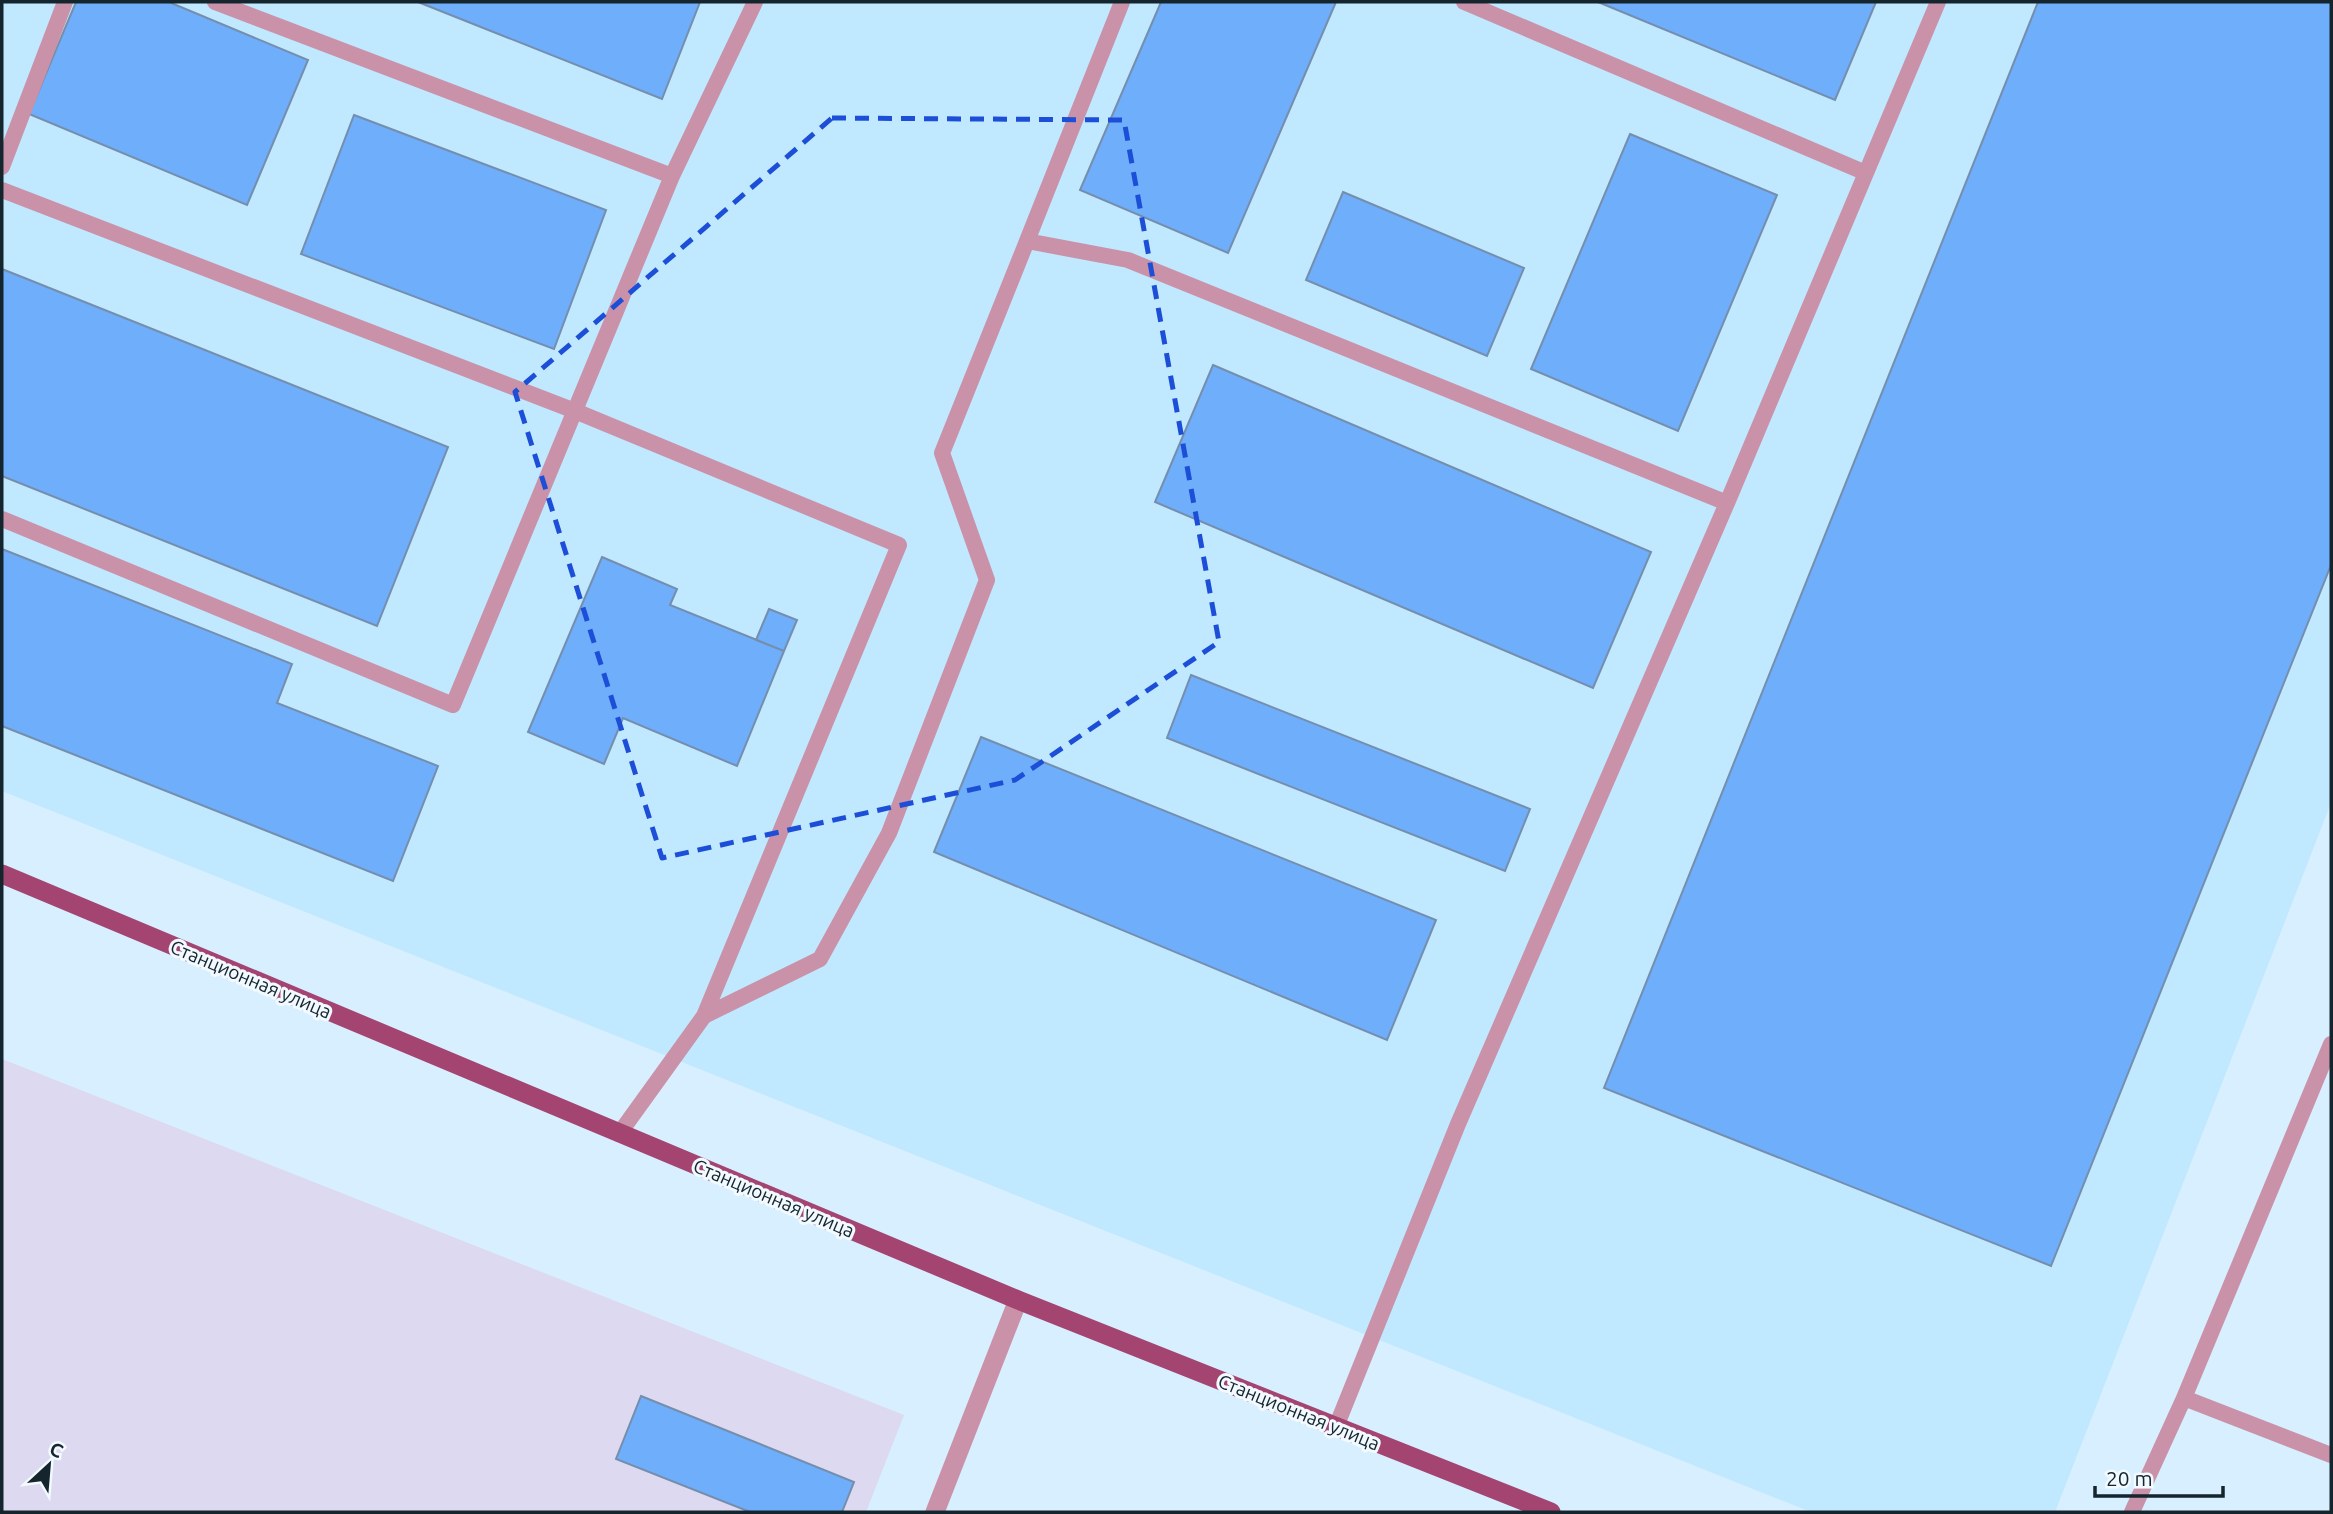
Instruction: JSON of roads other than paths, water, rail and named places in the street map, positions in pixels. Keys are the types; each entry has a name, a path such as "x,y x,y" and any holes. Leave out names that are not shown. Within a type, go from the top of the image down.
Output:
{"main road":[{"name":"Станционная улица","path":"2,874 1018,1300 1551,1512"}],"street":[{"path":"935,1512 1018,1300"}],"lane":[{"path":"2,167 65,2"},
{"path":"215,2 672,176"},
{"path":"2,519 453,705 672,176 755,2"},
{"path":"704,1016 820,959 889,833 987,580 942,453 1122,2"},
{"path":"1464,2 1866,173"},
{"path":"1336,1427 1458,1124 1727,503 1938,2"},
{"path":"2,190 575,411 899,545 704,1016 619,1133"},
{"path":"1027,241 1128,260 1727,503"},
{"path":"2132,1512 2185,1398 2331,1044"},
{"path":"2185,1398 2331,1455"}]}
